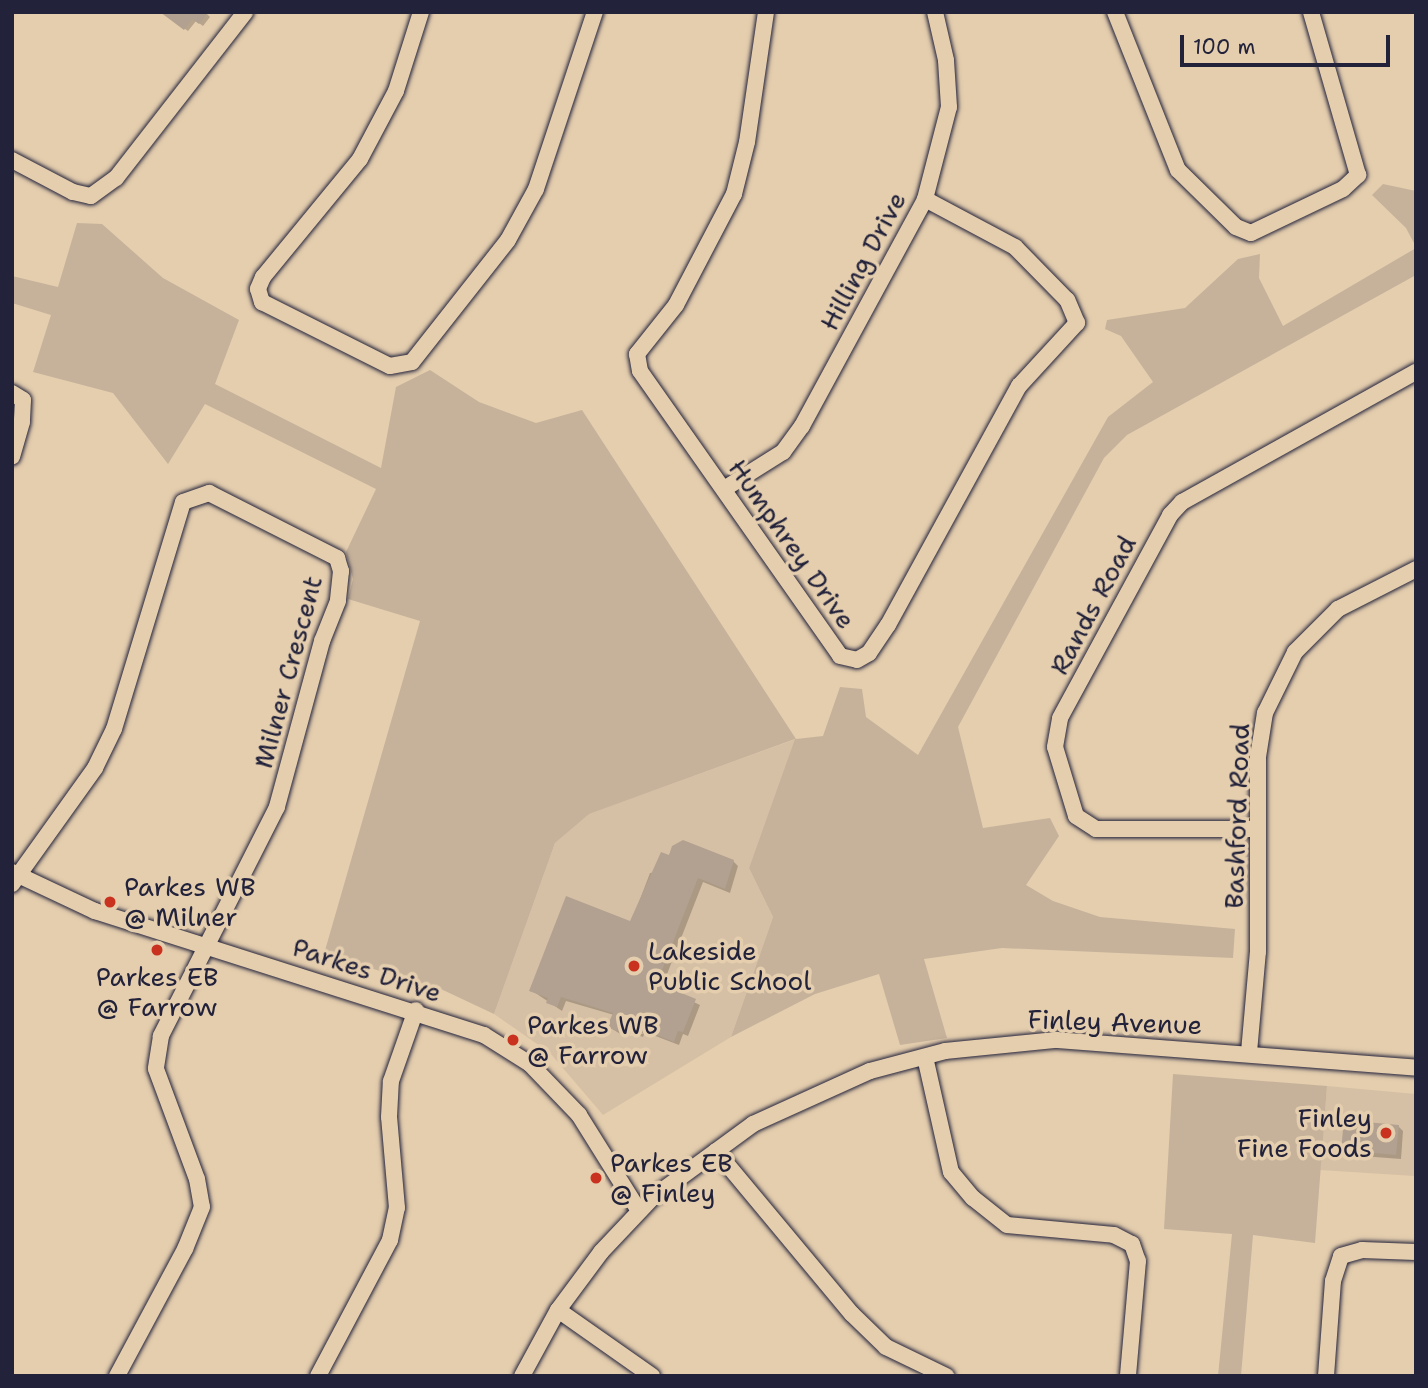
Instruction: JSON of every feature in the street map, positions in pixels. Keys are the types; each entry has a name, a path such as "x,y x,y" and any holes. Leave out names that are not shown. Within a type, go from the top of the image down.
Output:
{"street":[{"path":"12,160 73,192 91,196 116,178 245,12"},
{"path":"422,12 396,91 360,159 263,277 258,289 262,302 390,366 412,362 508,240 536,189 594,12"},
{"name":"Humphrey Drive","path":"766,12 747,142 734,194 676,305 637,354 640,371 840,656 857,660 869,653 1019,386 1077,323 1067,300 1015,247 925,199"},
{"name":"Hilling Drive","path":"724,489 783,452 802,426 925,199 949,107 946,60 934,12"},
{"path":"1115,12 1178,170 1236,227 1251,233 1343,190 1359,175 1311,12"},
{"name":"Rands Road","path":"1258,829 1097,829 1076,816 1055,747 1060,718 1170,515 1182,502 1416,372"},
{"path":"12,393 23,400 12,457"},
{"name":"Milner Crescent","path":"15,877 95,768 114,729 183,502 209,493 303,538 337,558 341,570 338,601 322,641 277,807 204,945"},
{"name":"Bashford Road","path":"1248,1052 1258,952 1258,757 1265,713 1295,652 1338,609 1416,569"},
{"name":"Parkes Drive","path":"15,877 95,911 416,1010 484,1035 530,1064 579,1115 639,1210"},
{"path":"117,1376 186,1249 202,1207 197,1179 156,1069 161,1036 204,945"},
{"path":"318,1376 390,1240 397,1208 389,1117 391,1081 416,1010"},
{"name":"Finley Avenue","path":"522,1376 558,1310 639,1210 753,1124 807,1097 870,1071 925,1057 1056,1040 1248,1052 1416,1068"},
{"path":"925,1057 951,1172 973,1198 1007,1225 1114,1235 1132,1244 1138,1261 1128,1376"},
{"path":"716,1152 860,1322 886,1347 946,1376"},
{"path":"1326,1376 1333,1281 1341,1256 1362,1251 1416,1252"},
{"path":"558,1310 652,1376"}],"shaded area":[{"path":"1383,184 1416,191 1416,247 1406,228 1372,195"},
{"path":"77,223 102,224 163,278 239,320 215,384 381,468 396,387 430,370 479,402 536,423 582,410 796,739 823,736 840,687 862,689 866,717 918,755 1108,417 1153,382 1121,336 1105,329 1107,320 1185,308 1238,259 1260,254 1259,278 1283,326 1416,248 1416,275 1127,435 1104,458 958,727 983,828 1050,818 1059,836 1026,885 1053,901 1100,917 1235,929 1233,958 1002,948 924,959 947,1038 900,1045 879,974 815,994 731,1037 773,917 749,868 795,739 589,814 555,843 494,1014 443,990 324,954 420,621 348,599 353,579 346,552 376,489 205,404 168,464 113,393 33,372 51,315 12,303 12,276 58,287"},
{"name":"Lakeside Public School","path":"796,739 749,868 773,917 731,1037 603,1115 550,1053 494,1014 555,843 588,814"},
{"path":"1173,1074 1327,1086 1315,1243 1253,1235 1241,1376 1218,1376 1232,1234 1164,1229"},
{"path":"1327,1086 1416,1094 1414,1176 1320,1170"}],"building":[{"path":"160,12 208,12 199,24 192,19 184,30"},
{"path":"683,840 734,860 725,889 698,878 657,983 696,999 683,1032 678,1031 674,1042 640,1028 638,1033 619,1026 617,1031 607,1027 613,1013 561,997 557,1007 546,1003 548,998 529,991 566,896 630,921 661,852 669,855 672,846"},
{"path":"1344,1120 1399,1125 1396,1155 1341,1150"}],"place":[{"name":"Parkes WB @ Milner","path":"110,902"},
{"name":"Parkes EB @ Farrow","path":"157,950"},
{"name":"Lakeside Public School","path":"634,966"},
{"name":"Parkes WB @ Farrow","path":"513,1040"},
{"name":"Finley Fine Foods","path":"1386,1133"},
{"name":"Parkes EB @ Finley","path":"596,1178"}]}
